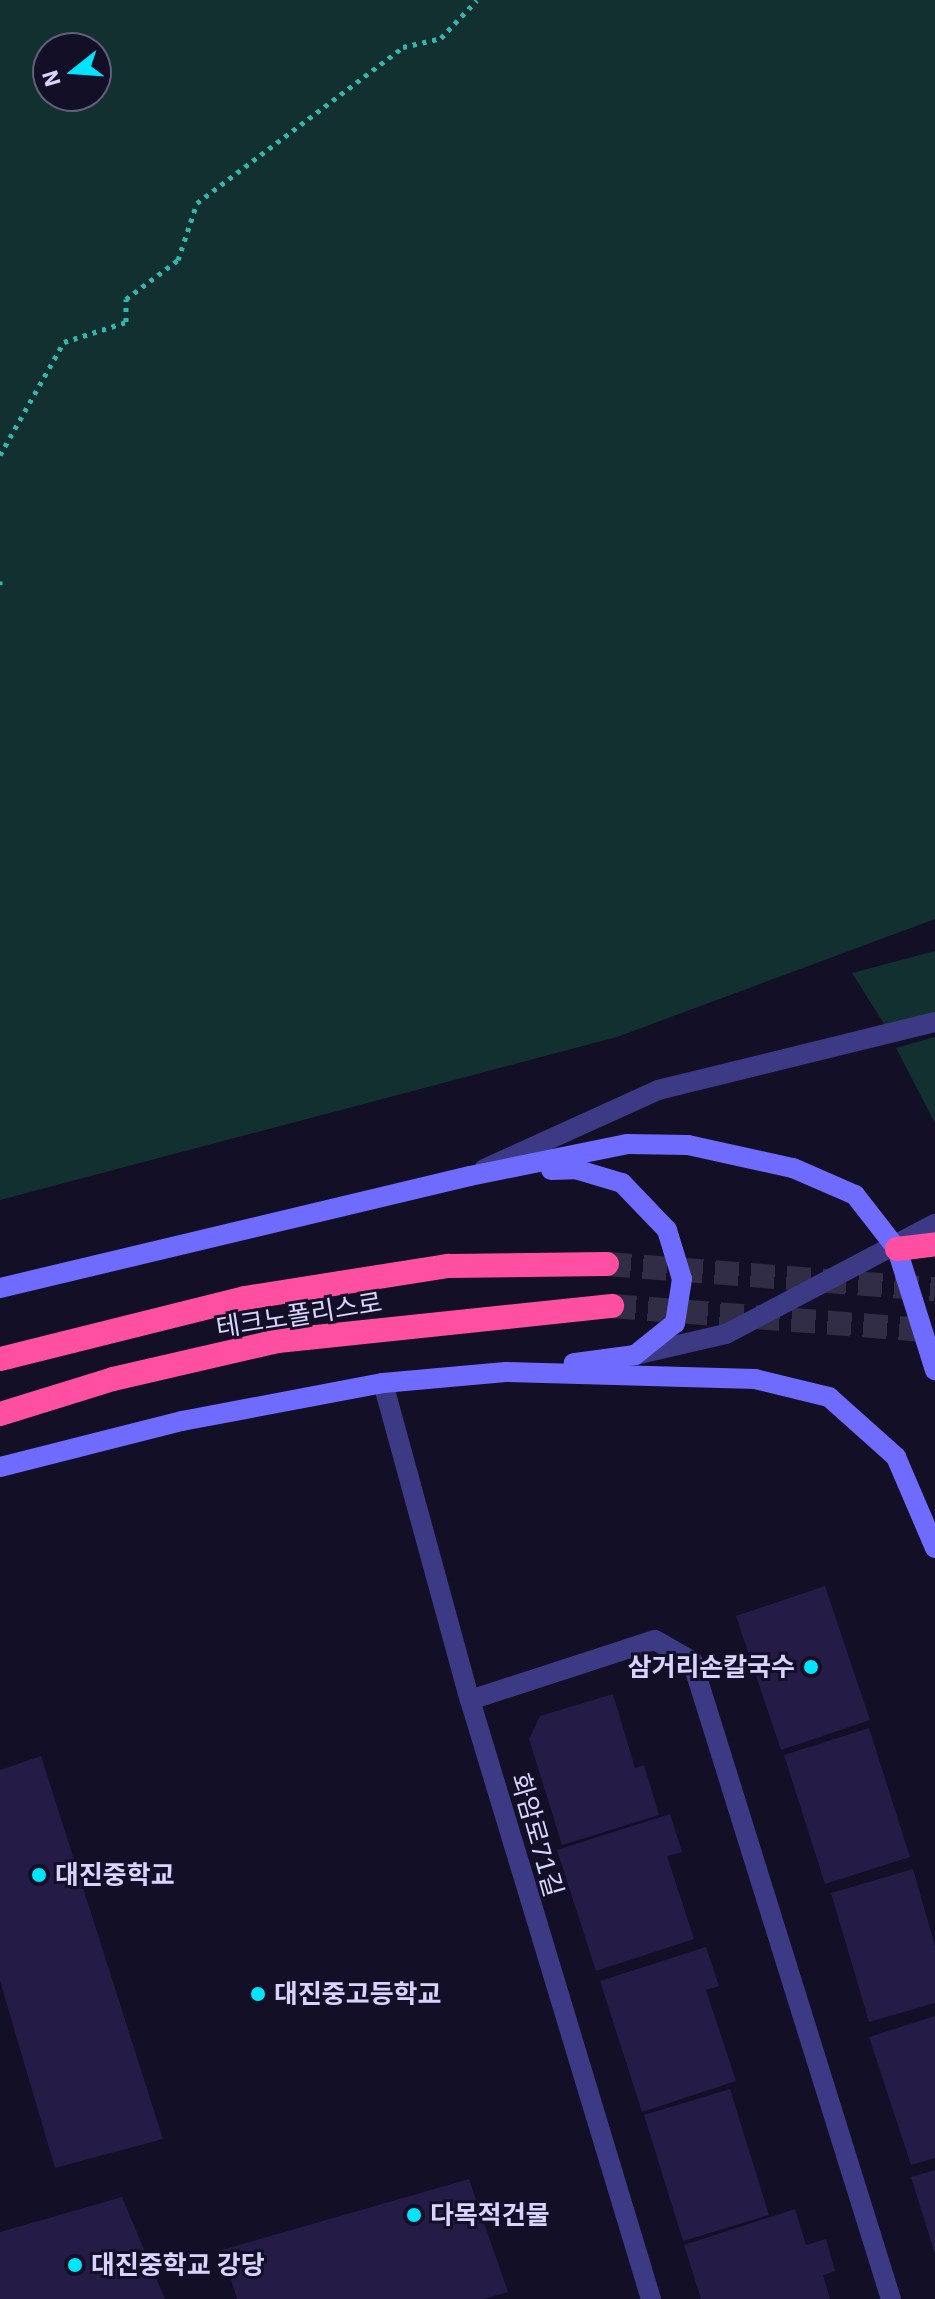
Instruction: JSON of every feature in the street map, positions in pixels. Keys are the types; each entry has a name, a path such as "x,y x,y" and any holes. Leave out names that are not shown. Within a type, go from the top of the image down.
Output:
{"highway":[{"path":"897,1249 935,1244"},
{"path":"0,1359 104,1328 245,1298 448,1266 607,1264"},
{"name":"테크노폴리스로","path":"0,1414 113,1379 278,1341 612,1306"}],"main road":[{"path":"0,1288 470,1176 627,1144 688,1145 793,1168 855,1195 897,1249 935,1370"},
{"path":"0,1467 182,1421 383,1383 506,1372 635,1355 675,1323 682,1279 667,1230 622,1183 603,1174 575,1169 470,1176"},
{"path":"506,1372 755,1379 829,1397 896,1457 934,1545"}],"street":[{"path":"470,1176 658,1090 935,1022"},
{"path":"635,1355 726,1334 897,1249 935,1224"},
{"name":"화암로71길","path":"383,1383 470,1700 651,2299"},
{"path":"470,1700 655,1640 692,1661 891,2299"}],"path":[{"path":"0,455 64,342 126,322 126,299 178,260 197,203 403,47 441,38 477,0"}],"green space":[{"path":"0,0 935,0 935,919 617,1037 0,1200"},
{"path":"935,951 935,1027 893,1038 852,973"},
{"path":"935,1037 935,1123 896,1048"}],"building":[{"path":"825,1586 870,1720 781,1750 736,1616"},
{"path":"613,1694 635,1768 644,1765 659,1815 562,1845 529,1739 540,1716"},
{"path":"869,1728 910,1857 825,1884 784,1755"},
{"name":"대진중학교","path":"41,1756 163,2139 55,2168 0,1981 0,1770"},
{"path":"670,1814 682,1852 667,1856 694,1939 596,1971 557,1850"},
{"path":"913,1869 935,1946 935,2003 869,2022 831,1893"},
{"path":"706,1947 719,1986 706,1990 736,2081 642,2112 600,1981"},
{"path":"935,2016 935,2158 911,2165 869,2037"},
{"path":"730,2089 769,2215 683,2241 644,2115"},
{"path":"935,2170 935,2251 934,2251 911,2177"},
{"name":"다목적건물","path":"469,2179 508,2292 483,2299 237,2299 222,2250"},
{"name":"대진중학교 강당","path":"122,2197 165,2299 0,2299 0,2232"},
{"path":"795,2209 806,2245 826,2239 835,2271 823,2275 830,2299 701,2299 684,2245"}],"tunnel":[{"path":"607,1264 935,1289"},
{"path":"612,1306 935,1331"}],"place":[{"name":"삼거리손칼국수","path":"811,1667"},
{"name":"대진중학교","path":"39,1875"},
{"name":"대진중고등학교","path":"258,1994"},
{"name":"다목적건물","path":"414,2215"},
{"name":"대진중학교 강당","path":"75,2265"}]}
